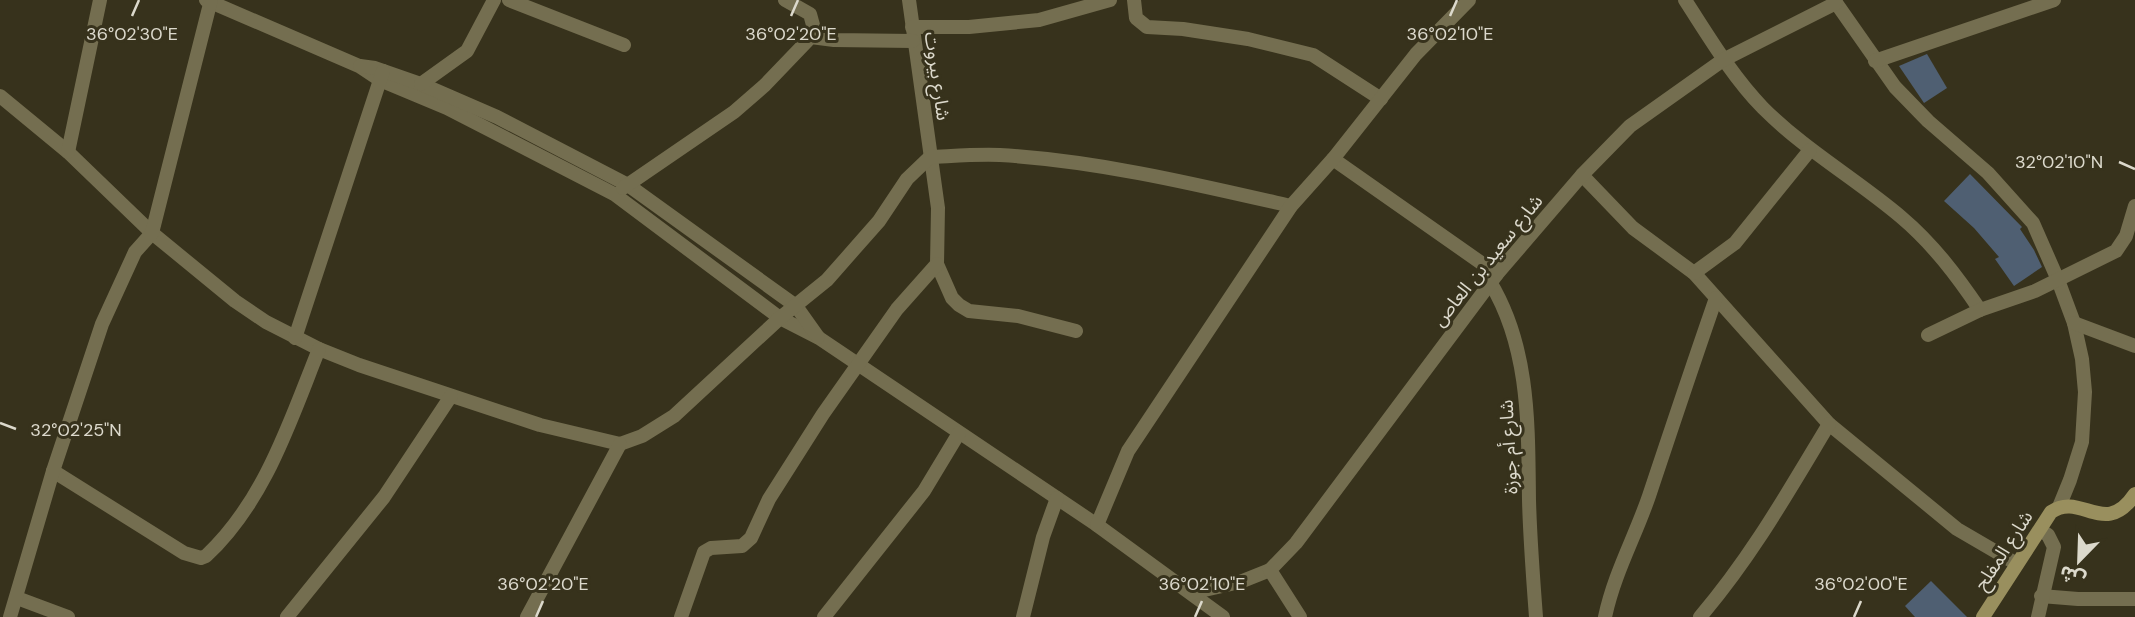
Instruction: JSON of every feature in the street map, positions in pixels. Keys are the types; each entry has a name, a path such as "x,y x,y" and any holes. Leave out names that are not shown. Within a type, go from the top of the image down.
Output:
{"street":[{"path":"68,152 100,0"},
{"path":"421,83 467,51 494,0"},
{"path":"509,0 624,45"},
{"path":"614,194 734,112 765,85 811,37 813,25 810,14 785,0"},
{"name":"شارع بيروت","path":"909,0 938,208 937,264"},
{"path":"811,37 834,40 1039,20 1110,0"},
{"path":"1134,0 1136,18 1147,27 1183,29 1248,39 1313,55 1381,99"},
{"path":"1097,525 1128,451 1291,206 1333,159 1416,54 1469,0"},
{"path":"1685,0 1723,60 1762,107 1810,150 1901,217 1949,266 1980,310"},
{"path":"1875,61 2054,0"},
{"path":"7,614 17,598 53,471 106,314 135,252 152,233 209,1 382,75 614,194 780,318 818,338 1057,498 1223,617"},
{"path":"1835,2 1895,87 1928,121 1988,173 2032,223 2058,280 2074,323 2082,359 2085,392 2082,442 2059,507 2068,506 2107,515 2119,512 2135,494"},
{"name":"شارع سعيد بن العاص","path":"1270,570 1296,543 1493,278 1582,175 1630,126 1723,60 1835,2"},
{"path":"382,75 421,83 497,117 628,185 796,306 818,338"},
{"path":"295,338 382,75"},
{"path":"1,99 68,152 152,233 235,302 295,338 359,365 451,396 540,425 620,444 642,436 674,416 780,318 827,280 879,221 907,179 930,157 998,155 1089,163 1291,206"},
{"path":"1694,273 1735,243 1810,150"},
{"path":"1333,159 1493,278"},
{"path":"1582,175 1633,228 1694,273 1829,424 1957,529 2017,564"},
{"path":"1928,335 1980,310 2035,291 2116,251 2126,236 2135,206"},
{"path":"681,617 704,552 711,548 742,546 751,538 769,499 822,414 897,309 937,264 952,298 969,311 1017,316 1076,331"},
{"name":"شارع أم جوزة","path":"1493,278 1516,338 1527,406 1536,617"},
{"path":"1605,617 1609,594 1648,499 1665,441 1716,298"},
{"path":"2074,323 2135,346"},
{"path":"53,471 184,553 201,558 206,556 236,524 274,459 319,349"},
{"path":"286,617 384,497 451,396"},
{"path":"1700,617 1732,579 1760,539 1829,424"},
{"path":"824,617 924,491 959,433"},
{"path":"531,616 620,444"},
{"path":"1023,617 1042,537 1057,498"},
{"name":"شارع المفلح","path":"1983,617 2051,512 2059,507"},
{"path":"2038,617 2054,547 2048,535 2039,530"},
{"path":"1191,593 1241,582 1270,570 1300,617"},
{"path":"2041,596 2135,599"},
{"path":"17,598 68,617"}],"building":[{"path":"1927,54 1947,88 1924,103 1899,66"},
{"path":"1970,174 2022,227 2020,229 2042,267 2014,286 1995,259 1999,257 1974,228 1944,201"},
{"path":"1931,581 1967,617 1915,617 1905,606"}]}
